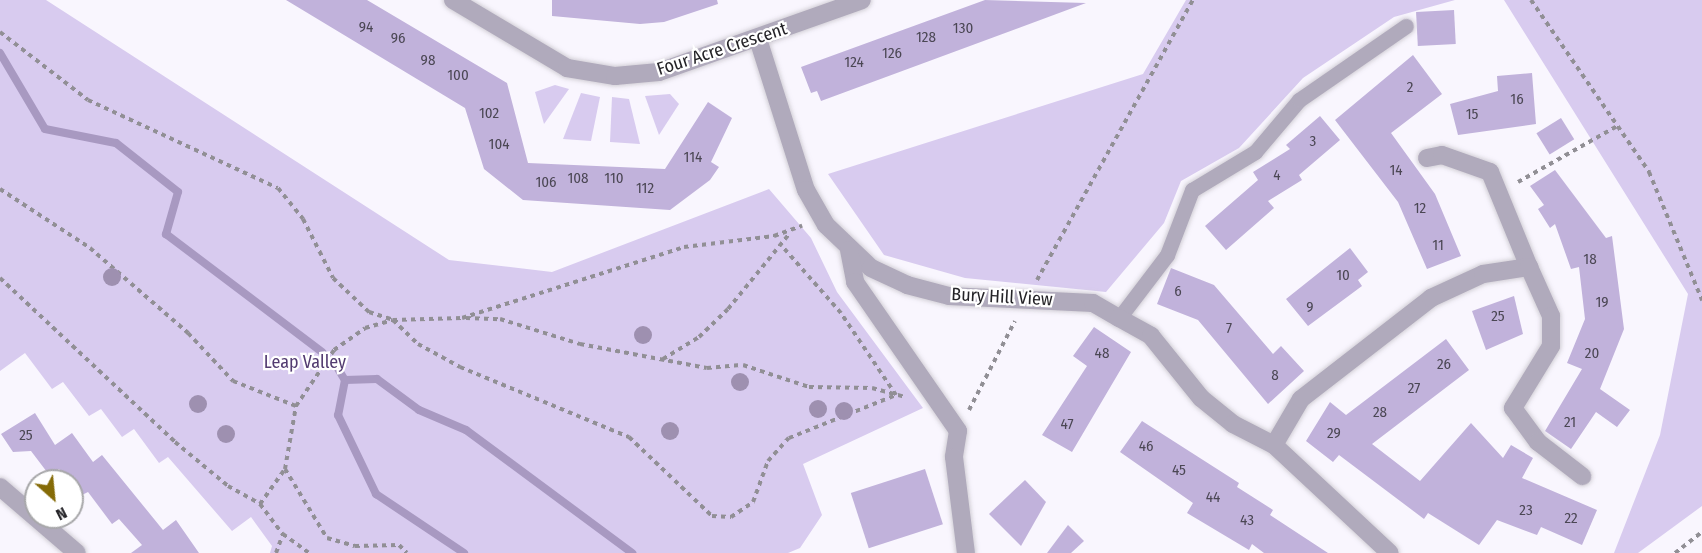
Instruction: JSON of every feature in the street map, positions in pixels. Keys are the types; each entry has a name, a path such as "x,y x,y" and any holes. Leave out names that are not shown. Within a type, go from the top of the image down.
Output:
{"street":[{"name":"Four Acre Crescent","path":"453,0 567,68 615,76 659,72 758,39 862,0"},
{"name":"Bury Hill View","path":"758,39 806,190 821,216 849,250 871,268 907,285 949,296 1028,297 1093,303 1151,336 1201,398 1233,424 1274,446 1390,553"},
{"path":"1427,158 1442,155 1474,162 1490,172 1502,192 1529,267 1551,315 1551,346 1513,408 1538,442 1582,476"},
{"path":"849,250 855,282 958,431 954,457 966,553"},
{"path":"1274,446 1301,399 1431,298 1483,274 1529,267"},
{"path":"0,486 77,553"}],"lane":[{"path":"1119,318 1167,255 1192,190 1256,152 1299,100 1406,26"}],"path":[{"path":"958,431 1028,297 1193,0"},
{"path":"1531,0 1620,125 1648,172 1702,300"},
{"path":"0,32 88,100 278,189 303,219 333,279 369,312 393,320 418,344 460,367 629,438 712,516 731,517 753,502 768,461 789,438 896,395"},
{"path":"1502,192 1620,125"},
{"path":"0,189 90,248 141,290 233,381 296,406"},
{"path":"462,318 684,247 791,232 821,216"},
{"path":"663,359 699,338 728,309 791,232"},
{"path":"781,245 841,313 896,395"},
{"path":"0,278 175,442 228,486 260,504 283,534 309,553"},
{"path":"260,504 285,469 296,406 334,350 364,328 393,320 462,318 500,320 580,344 707,368 743,365 809,387 936,398"},
{"path":"285,469 327,538 355,546 399,545 407,553"},
{"path":"1675,553 1702,532"},
{"path":"276,553 283,534"}],"green space":[{"name":"Leap Valley","path":"0,0 46,0 449,260 552,272 769,189 811,238 837,292 923,408 803,464 822,515 800,548 788,553 270,553 272,546 251,517 232,531 168,457 159,463 134,429 122,437 101,409 89,416 63,382 52,389 25,353 0,371"},
{"path":"1186,0 1455,0 1394,17 1303,78 1239,148 1181,181 1164,223 1106,292 965,278 884,255 828,174 1143,74"},
{"path":"1504,0 1702,0 1702,506 1638,553 1614,553 1660,435 1688,294"},
{"path":"555,85 569,89 544,124 535,92"},
{"path":"581,93 600,97 591,141 563,139"},
{"path":"670,94 679,104 659,135 645,96"},
{"path":"612,97 629,99 640,144 610,142"}],"building":[{"path":"286,0 367,0 507,83 528,163 665,169 708,102 732,118 711,162 719,167 710,180 670,210 523,200 484,169 465,108"},
{"path":"552,0 717,0 718,4 664,22 640,24 552,16"},
{"path":"985,0 1086,3 821,101 817,91 811,93 801,67"},
{"path":"1454,10 1456,44 1418,46 1416,12"},
{"path":"1413,55 1442,94 1391,133 1435,194 1461,256 1427,269 1398,202 1335,120"},
{"path":"1532,73 1536,124 1458,135 1450,104 1498,91 1497,76"},
{"path":"1320,116 1340,140 1299,175 1302,180 1268,201 1274,208 1226,250 1205,226 1258,180 1253,172 1290,149 1286,145"},
{"path":"1561,118 1574,139 1550,155 1536,133"},
{"path":"1555,170 1606,238 1612,236 1624,329 1600,389 1630,410 1617,427 1596,412 1571,449 1545,431 1582,369 1567,363 1585,319 1579,267 1571,269 1555,224 1550,228 1538,209 1544,205 1530,186"},
{"path":"1350,248 1368,272 1358,280 1362,286 1308,326 1286,299"},
{"path":"1171,268 1214,285 1273,354 1281,346 1304,371 1268,404 1198,320 1157,304"},
{"path":"1514,296 1523,334 1486,350 1472,311"},
{"path":"1094,327 1131,352 1072,452 1042,435 1087,366 1073,356"},
{"path":"1446,339 1469,370 1372,444 1420,481 1471,423 1503,458 1511,445 1533,458 1522,478 1597,510 1582,545 1541,527 1537,535 1497,520 1479,545 1428,513 1424,519 1339,455 1333,462 1306,441 1330,402 1346,415"},
{"path":"35,413 55,445 72,433 93,462 102,455 163,530 176,520 199,553 131,553 142,545 119,519 112,524 88,492 84,494 84,469 45,469 31,451 13,452 1,434"},
{"path":"1142,421 1239,483 1237,487 1273,510 1270,515 1328,553 1264,553 1252,544 1249,550 1187,513 1193,503 1120,452"},
{"path":"925,469 943,524 869,548 851,493"},
{"path":"1025,480 1046,502 1021,546 989,514"},
{"path":"1068,525 1084,541 1071,553 1047,553"}],"waterway":[{"path":"0,53 45,129 116,143 178,192 166,234 322,352"},
{"path":"334,362 345,380 338,415 376,494 464,553"},
{"path":"345,380 377,379 419,410 466,430 632,553"}]}
